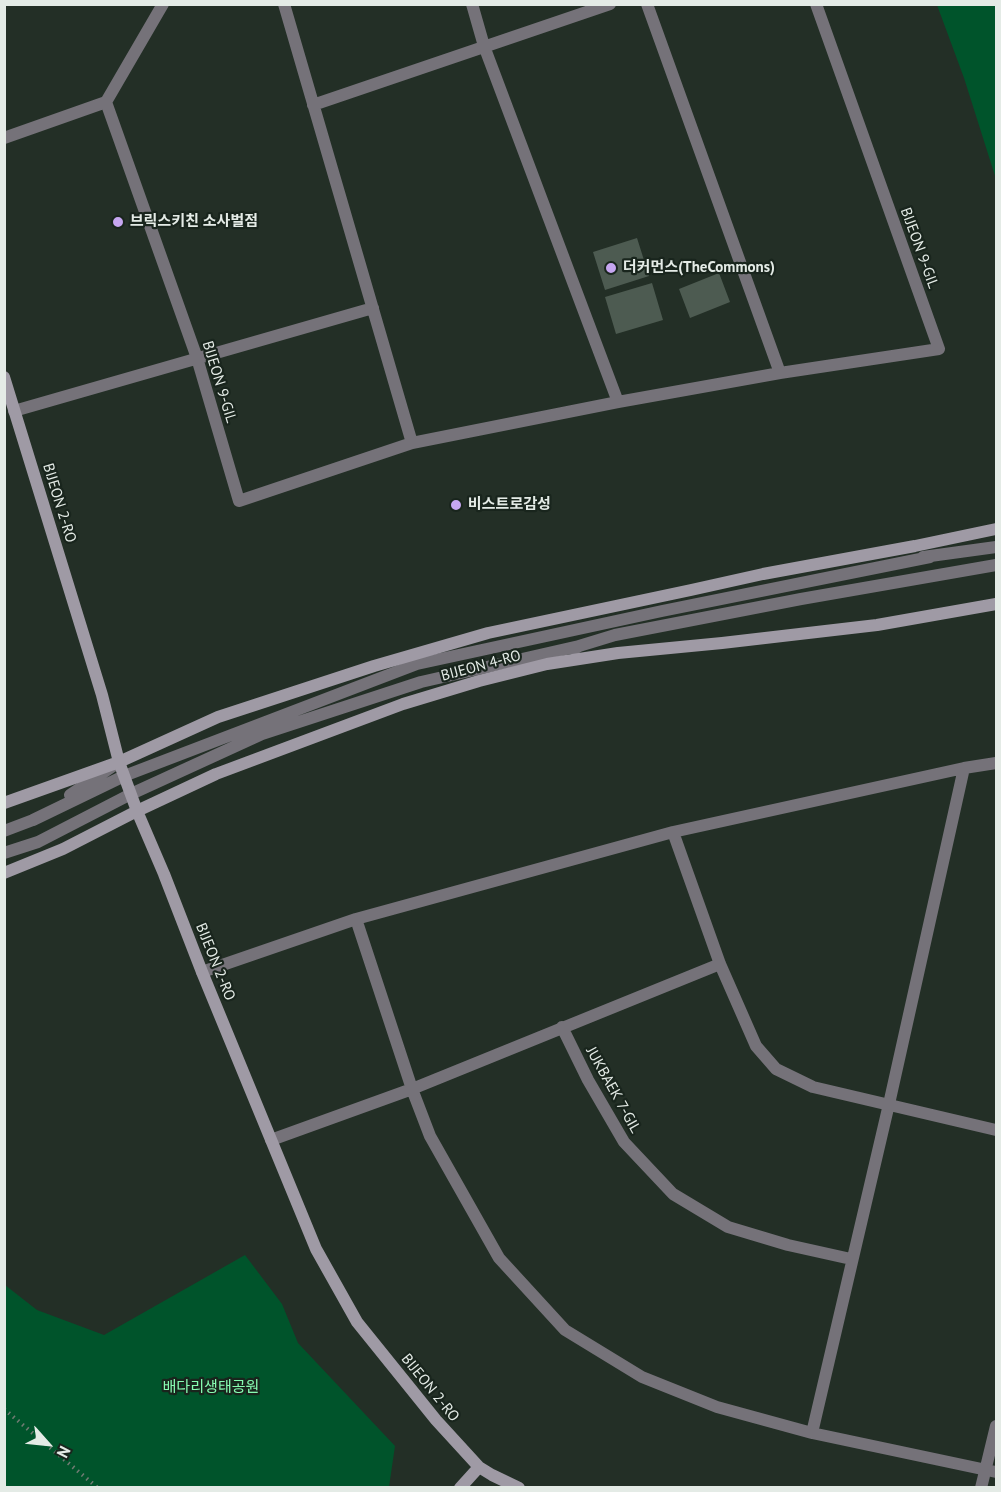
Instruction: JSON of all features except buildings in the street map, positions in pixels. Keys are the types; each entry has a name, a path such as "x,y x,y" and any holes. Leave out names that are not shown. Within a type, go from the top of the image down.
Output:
{"main road":[{"name":"BIJEON 2-RO","path":"4,377 7,393 102,695 119,762 315,1249 357,1322 436,1420 479,1467 519,1488"},
{"name":"BIJEON 4-RO","path":"4,803 119,762 218,717 374,666 488,633 763,574 996,529"},
{"name":"BIJEON 4-RO","path":"4,873 63,849 216,774 403,704 479,681 547,664 618,653 877,625 996,604"},
{"path":"460,1488 479,1467"}],"street":[{"path":"4,138 106,102 163,4"},
{"path":"284,4 412,443"},
{"path":"472,4 484,46 618,402"},
{"path":"313,105 610,4"},
{"path":"646,4 780,373"},
{"name":"BIJEON 9-GIL","path":"106,102 196,358 239,501 412,443 780,373 939,350 816,4"},
{"path":"14,411 373,308"},
{"path":"4,831 33,820 124,776 417,664 662,611 930,557 996,547"},
{"path":"850,558 930,557"},
{"path":"4,853 38,842 131,794 262,734 421,681 579,646 615,635 801,598 996,565"},
{"path":"547,664 579,646"},
{"path":"33,820 119,762"},
{"path":"202,972 352,921 673,832 996,763"},
{"path":"812,1434 964,768"},
{"path":"673,832 720,964 756,1046 776,1069 813,1087 996,1130"},
{"path":"352,921 430,1136 499,1258 566,1330 642,1377 717,1407 812,1434 991,1471"},
{"path":"271,1140 412,1089 720,964"},
{"name":"JUKBAEK 7-GIL","path":"562,1027 588,1080 624,1142 673,1194 728,1227 788,1245 851,1259"},
{"path":"981,1488 991,1471 996,1425"}],"path":[{"path":"4,1409 98,1488"}],"green space":[{"path":"937,5 996,5 996,179 964,78"},
{"name":"배다리생태공원","path":"245,1255 282,1304 298,1343 395,1446 389,1487 5,1487 5,1285 37,1310 104,1335"}],"place":[{"name":"브릭스키친 소사벌점","path":"118,222"},
{"name":"더커먼스(TheCommons)","path":"611,268"},
{"name":"비스트로감성","path":"456,505"}]}
